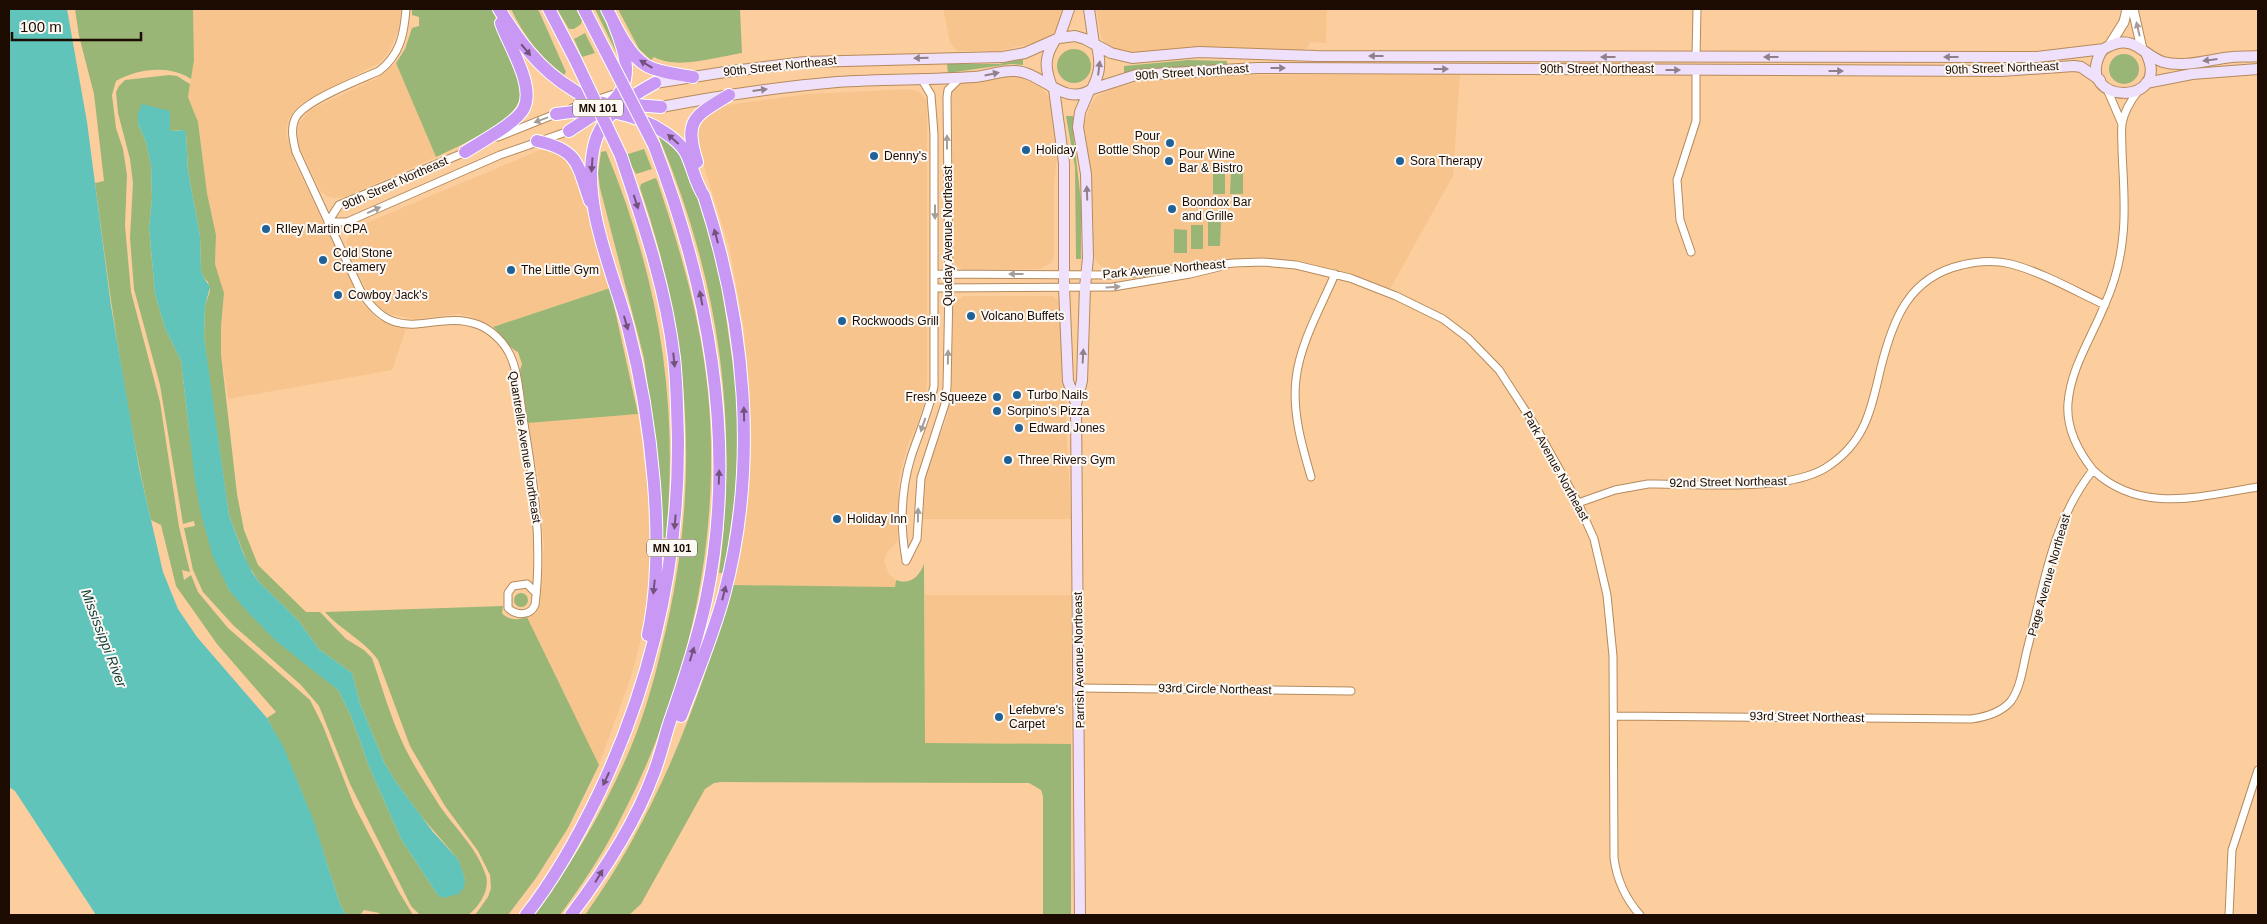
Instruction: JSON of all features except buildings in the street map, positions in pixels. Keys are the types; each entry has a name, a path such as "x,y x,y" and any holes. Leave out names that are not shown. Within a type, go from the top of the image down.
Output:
{"highway":[{"path":"498,9 520,42 540,65 562,84 590,101 615,108 666,133 678,143 686,153 704,196"},
{"path":"465,152 515,118 524,109 526,88 498,9"},
{"name":"MN 101","path":"526,915 562,866 588,818 614,761 637,702 654,646 664,599 675,524 678,471 674,358 650,242 621,156 549,9"},
{"name":"MN 101","path":"571,915 593,886 624,836 654,775 660,750 695,647 706,598 716,530 719,472 717,412 711,353 701,296 686,236 654,145 584,9"},
{"path":"595,218 592,171 594,146 615,108 626,73 626,58 608,9"},
{"path":"614,24 632,51 646,65 659,70 693,77"},
{"path":"569,131 615,108 655,84"},
{"path":"660,750 677,725 714,626 732,557 741,500 744,406 737,347 727,280 692,147 691,127 696,117 729,94"},
{"path":"556,114 615,108 661,107"},
{"path":"537,141 556,145 571,155 578,168 628,328 647,425 655,502 656,573 650,622 637,686 614,761"}],"main road":[{"path":"1069,9 1057,40 1046,59 1046,68 1053,89 1072,94 1091,90 1100,74 1101,66 1095,45 1089,9"},
{"path":"1057,40 1074,36 1095,45"},
{"name":"90th Street Northeast","path":"655,84 805,62 1003,57 1031,51 1057,40"},
{"path":"2258,56 2173,64 2164,62 2126,42 2106,47 2097,65 2100,80 2107,89 2118,94 2126,94 2143,87 2192,74 2258,69"},
{"name":"90th Street Northeast","path":"1095,45 1110,53 1132,58 1199,52 1316,56 2037,57 2106,47"},
{"path":"2143,87 2150,64 2144,51"},
{"name":"90th Street Northeast","path":"1091,90 1136,75 1209,69 2001,71 2074,66 2084,68 2100,80"},
{"name":"90th Street Northeast","path":"661,107 729,94 830,83 976,77 1014,70 1034,75 1053,89"},
{"name":"Parrish Avenue Northeast","path":"1053,89 1064,162 1064,287 1068,381 1076,404"},
{"name":"Parrish Avenue Northeast","path":"1080,915 1076,404 1082,381 1085,287 1088,258 1086,174 1078,127 1080,112 1091,90"}],"street":[{"name":"Quantrelle Avenue Northeast","path":"406,9 401,43 387,65 379,71 306,106 296,117 293,124 292,140 360,290 373,309 381,315 406,325 453,321 479,325 501,341 509,353 517,381 537,518 538,560 535,605 530,612 519,614 508,608 506,598 514,586 527,584 535,592"},
{"path":"1696,57 1697,9"},
{"path":"2106,47 2124,22 2127,9"},
{"path":"2133,9 2144,51"},
{"path":"1691,252 1680,220 1677,180 1696,121 1696,70"},
{"name":"Quaday Avenue Northeast","path":"921,78 931,95 933,115 934,386 904,485 902,540 906,561 917,539 921,478 945,404 949,288 947,97 948,90 960,78"},
{"path":"2143,87 2126,110 2122,124 2123,233 2113,286 2077,363 2071,383 2068,405 2070,428 2078,446 2093,470 2114,487 2130,494 2148,498 2186,498 2258,487"},
{"path":"2107,89 2122,124"},
{"name":"90th Street Northeast","path":"328,222 339,205 590,101"},
{"name":"90th Street Northeast","path":"328,222 347,222 500,155 569,131"},
{"name":"92nd Street Northeast","path":"1578,503 1632,486 1793,481 1826,468 1851,446 1868,420 1892,328 1906,301 1912,293 1936,273 1949,268 1971,262 1988,261 2013,265 2105,306"},
{"name":"Park Avenue Northeast","path":"935,274 1114,275 1234,262 1296,265 1335,274 1373,286 1418,306 1455,328 1483,352 1499,370 1534,424 1578,503 1594,539 1607,596 1613,656 1614,858 1616,874 1622,890 1640,915"},
{"name":"Park Avenue Northeast","path":"935,288 1136,285 1190,274 1234,262"},
{"path":"1311,477 1296,413 1296,378 1300,359 1335,274"},
{"name":"Page Avenue Northeast","path":"1999,712 2010,702 2017,689 2062,522 2077,492 2093,470"},
{"name":"93rd Circle Northeast","path":"1079,688 1351,691"},
{"name":"93rd Street Northeast","path":"1614,716 1971,719 1990,716 1999,712"},
{"path":"2229,915 2232,850 2258,770"}],"shaded area":[{"path":"193,9 401,9 399,29 388,54 379,63 302,103 288,120 286,133 294,161 362,303 377,319 406,329 392,370 228,399 221,353 224,293 215,264 216,235 207,193 198,122 188,97 194,60"},
{"path":"943,9 1066,9 1054,33 1039,42 998,51 957,51 950,42"},
{"path":"1096,9 1327,9 1326,43 1310,42 1307,48 1300,52 1131,55 1105,43 1101,37"},
{"path":"396,63 436,157 345,197 333,198 327,196 321,192 299,146 297,135 299,123 310,110 377,78"},
{"path":"1240,75 1460,75 1453,176 1390,289 1351,275 1307,263 1273,259 1238,260 1136,270 1108,269 1097,262 1094,255 1092,186 1084,124 1090,106 1096,97 1113,88 1144,81"},
{"path":"1010,76 1020,77 1041,87 1050,98 1053,110 1058,147 1054,187 1054,258 1051,263 1040,269 963,270 957,266 953,259 952,91 960,84"},
{"path":"908,89 920,92 926,100 927,108 927,380 926,398 916,428 908,444 899,479 897,542 888,551 884,561 889,574 896,580 895,587 732,585 750,427 748,381 744,329 730,250 696,141 698,130 710,114 727,105 807,94"},
{"path":"540,150 555,150 572,162 610,288 493,327 469,316 458,314 414,319 389,314 380,308 369,295 347,250 347,241 352,229"},
{"path":"963,296 1053,296 1060,302 1071,519 923,519 925,471 946,421 951,398 953,303"},
{"path":"638,414 650,502 650,588 644,628 631,677 599,765 527,617 537,610 540,605 544,547 540,490 528,423"},
{"path":"925,595 1071,595 1071,744 925,744"}],"green space":[{"path":"75,9 193,9 194,60 191,79 173,71 143,71 116,81 112,95 116,128 123,149 127,175 125,226 131,292 160,402 179,527 190,572 182,570 184,580 191,575 198,592 228,628 310,700 323,726 354,805 413,915 380,915 379,913 364,910 360,915 346,915 340,904 317,833 290,763 267,718 276,712 217,644 176,586 161,525 151,520 133,436 112,310 95,183 104,181 94,94 79,36"},
{"path":"412,9 492,9 522,83 521,103 518,103 505,119 482,134 436,157 396,63 405,49 412,28 419,26 419,17 412,15"},
{"path":"511,9 538,9 566,72 564,75 547,61 533,45"},
{"path":"557,9 576,9 582,20 581,24 574,29 569,29"},
{"path":"595,9 604,9 616,34 619,58"},
{"path":"618,9 740,9 742,53 685,63 663,61 654,57 651,60 639,49"},
{"path":"585,33 595,53 582,57 574,39"},
{"path":"1074,49 1081,50 1086,54 1090,59 1090,73 1086,78 1081,82 1074,83 1067,82 1062,78 1058,73 1057,66 1058,59 1062,54 1067,50"},
{"path":"2124,54 2130,55 2138,63 2138,75 2130,83 2124,84 2118,83 2110,75 2109,69 2110,63 2118,55"},
{"path":"1023,59 1023,65 1011,64 948,73 947,64 999,64"},
{"path":"1188,60 1227,61 1227,65 1161,68 1124,73 1124,66"},
{"path":"169,75 177,76 190,84 188,97 198,122 207,193 216,235 215,264 224,293 221,354 237,494 244,530 258,565 306,612 320,612 346,639 364,650 372,658 392,718 408,753 442,809 477,855 482,865 487,881 485,892 476,908 468,915 420,915 411,906 350,784 319,706 301,685 234,626 203,592 193,570 184,528 195,526 194,521 183,524 160,385 134,289 130,238 133,183 130,159 118,113 116,92 125,80","holes":["170,115 170,131 182,130 186,134 188,171 200,236 201,270 208,282 210,291 205,306 204,337 229,515 248,565 259,582 298,620 319,649 352,673 360,703 384,762 421,816 458,859 465,880 437,894 401,839 370,769 351,716 338,690 229,590 223,576 189,429 181,361 165,328 155,294 149,227 152,199 151,165 146,142 138,124"]},
{"path":"1066,116 1073,116 1081,201 1081,259 1076,259 1075,167"},
{"path":"658,135 678,145 706,219 722,289 739,407 736,489 724,573 719,573 725,516 726,459 725,404 719,350 696,242 679,189"},
{"path":"644,149 652,169 636,174 625,155"},
{"path":"606,151 640,246 652,293 661,341 670,437 666,538 661,538 656,448 644,358 600,188 598,173 601,152"},
{"path":"1213,170 1225,170 1225,194 1213,194"},
{"path":"1231,170 1243,170 1243,194 1230,194"},
{"path":"655,178 666,206 688,284 705,365 711,452 709,512 702,571 691,629 675,687 655,743 631,798 603,851 560,915 535,915 560,879 594,822 615,783 630,749 655,676 674,588 682,531 686,473 685,416 680,358 671,301 657,244 640,188 641,184"},
{"path":"1208,222 1221,222 1220,246 1208,246"},
{"path":"1191,225 1203,225 1203,249 1191,249"},
{"path":"1174,229 1187,230 1187,253 1174,253"},
{"path":"610,288 638,414 528,423 520,370 522,364 518,352 493,327"},
{"path":"924,564 925,743 1071,744 1071,915 1043,915 1043,796 1041,790 1029,783 721,782 714,783 705,789 641,904 629,915 585,915 633,838 673,757 706,672 732,585 895,587 896,580 910,581 917,576"},
{"path":"518,593 524,593 528,600 524,607 518,607 514,603 514,597"},
{"path":"503,606 502,613 511,619 527,617 599,765 568,828 536,878 508,915 475,915 488,897 491,888 490,875 478,851 445,806 410,746 378,660 373,653 325,612"}],"water":[{"name":"Mississippi River","path":"9,9 67,9 87,122 111,306 139,468 163,572 178,609 197,637 267,718 284,748 313,819 340,904 346,915 96,915 15,791 9,787"},
{"path":"142,104 170,111 170,131 185,130 186,134 188,171 200,236 201,270 210,287 205,306 204,337 229,515 243,553 259,582 298,620 319,649 352,673 360,703 384,762 396,782 433,832 458,859 465,880 464,888 458,894 443,898 437,894 401,839 370,769 351,716 338,690 276,641 244,608 229,590 213,557 201,514 195,481 181,361 165,328 155,294 149,227 152,199 151,165 146,142 138,124 138,113"}],"place":[{"name":"Pour Bottle Shop","path":"1170,143"},
{"name":"Holiday","path":"1026,150"},
{"name":"Denny's","path":"874,156"},
{"name":"Pour Wine Bar & Bistro","path":"1169,161"},
{"name":"Sora Therapy","path":"1400,161"},
{"name":"Boondox Bar and Grille","path":"1172,209"},
{"name":"RIley Martin CPA","path":"266,229"},
{"name":"Cold Stone Creamery","path":"323,260"},
{"name":"The Little Gym","path":"511,270"},
{"name":"Cowboy Jack's","path":"338,295"},
{"name":"Volcano Buffets","path":"971,316"},
{"name":"Rockwoods Grill","path":"842,321"},
{"name":"Turbo Nails","path":"1017,395"},
{"name":"Fresh Squeeze","path":"997,397"},
{"name":"Sorpino's Pizza","path":"997,411"},
{"name":"Edward Jones","path":"1019,428"},
{"name":"Three Rivers Gym","path":"1008,460"},
{"name":"Holiday Inn","path":"837,519"},
{"name":"Lefebvre's Carpet","path":"999,717"}]}
